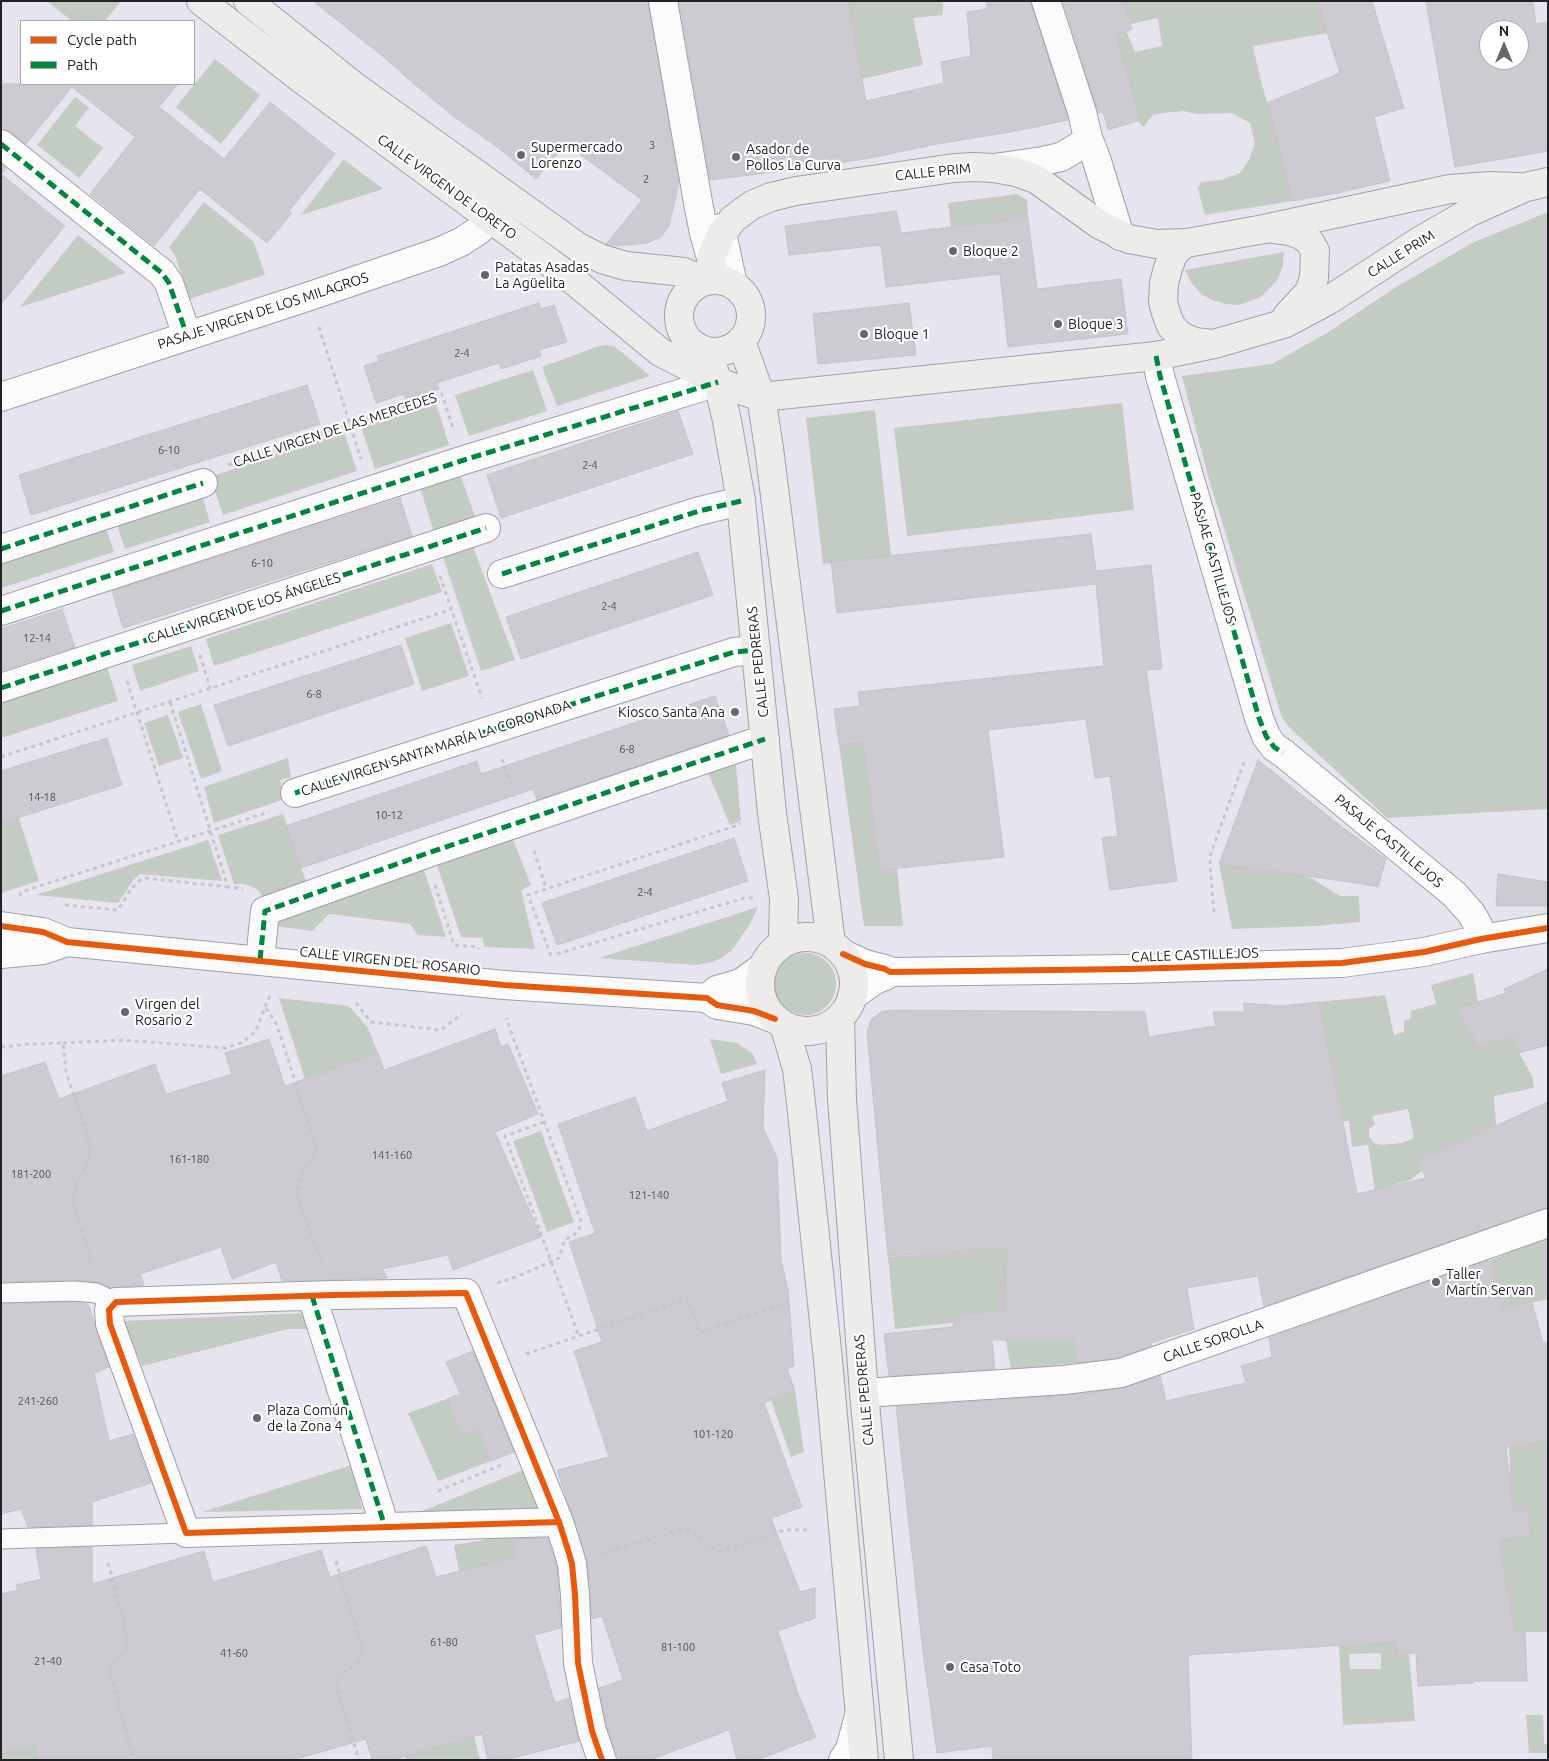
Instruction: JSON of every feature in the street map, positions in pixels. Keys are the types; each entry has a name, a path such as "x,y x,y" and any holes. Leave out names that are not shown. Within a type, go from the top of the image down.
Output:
{"main road":[{"name":"CALLE VIRGEN DE LORETO","path":"201,1 312,87 568,276 660,352 670,357"},
{"name":"CALLE VIRGEN DE LORETO","path":"248,1 355,87 578,247 602,259 626,266 684,272 698,278 715,276"},
{"name":"CALLE PRIM","path":"723,232 733,219 752,205 771,197 833,185 974,166 1016,172 1036,179 1081,213 1120,236 1156,244 1187,244 1450,190 1490,186 1537,185"},
{"name":"CALLE PRIM","path":"762,397 1156,356 1214,344 1286,323 1329,300 1418,242 1470,212 1537,185"},
{"name":"CALLE PRIM","path":"1264,229 1277,229 1297,233 1310,242 1315,251 1314,278 1309,292 1280,325"},
{"name":"CALLE PRIM","path":"1187,244 1179,248 1173,255 1164,283 1163,302 1172,326 1182,336 1195,342 1214,344"},
{"path":"670,357 701,349 719,352 731,348 741,341 747,332 750,322 750,310 747,300 742,292 715,276 692,288 684,296 680,307 678,318 680,329 687,339 701,349"},
{"path":"741,341 762,397 837,949"},
{"name":"CALLE PEDRERAS","path":"701,349 718,382 742,501 772,813 784,899 783,944"},
{"path":"670,357 718,382 762,397"},
{"path":"807,937 819,938 837,949 853,972 854,985 846,1008 824,1028 811,1031 797,1030 780,1022 766,1008 761,995 760,980 763,967 771,954 783,944 807,937"},
{"name":"CALLE PEDRERAS","path":"846,1008 842,1098 864,1393 899,1760"},
{"path":"780,1022 797,1069 802,1103 864,1760"}],"street":[{"path":"663,1 701,201 704,233 715,276"},
{"path":"1046,1 1120,236"},
{"path":"993,168 1043,161 1060,156 1081,145 1088,138"},
{"path":"1,144 162,273 169,283 187,336"},
{"name":"PASAJE VIRGEN DE LOS MILAGROS","path":"1,397 439,252 460,242 491,219 508,198"},
{"path":"701,201 720,211 752,205"},
{"path":"701,201 715,218 723,232 715,276"},
{"name":"PASJAE CASTILLEJOS","path":"1156,356 1160,376 1262,726 1274,747 1283,753"},
{"path":"1,611 464,460 718,382"},
{"path":"1,549 203,483"},
{"path":"502,574 699,511 742,501"},
{"name":"CALLE VIRGEN DE LOS ÁNGELES","path":"1,688 486,528"},
{"name":"CALLE VIRGEN SANTA MARÍA LA CORONADA","path":"295,793 734,652 756,650"},
{"path":"260,960 265,911 425,854 765,739"},
{"name":"PASAJE CASTILLEJOS","path":"1283,753 1454,894 1471,913 1478,925 1481,939"},
{"name":"CALLE VIRGEN DEL ROSARIO","path":"1,926 43,932 67,942 504,985 707,998 717,1005 754,1011 780,1022"},
{"name":"CALLE CASTILLEJOS","path":"837,949 865,964 890,972 1129,969 1342,963 1424,952 1481,939 1548,928"},
{"name":"CALLE VIRGEN DEL ROSARIO","path":"1,954 44,950 67,942"},
{"path":"707,998 717,990 740,983 763,967"},
{"name":"CALLE CASTILLEJOS","path":"846,1008 875,980 890,972"},
{"name":"CALLE SOROLLA","path":"864,1393 1064,1380 1120,1373 1548,1223"},
{"path":"104,1300 116,1302 466,1294 559,1522 572,1564 578,1664 592,1731 602,1760"},
{"path":"323,1296 385,1527"},
{"path":"104,1300 109,1310 110,1324 186,1532 559,1522"},
{"path":"843,1760 850,1749 859,1716"}],"lane":[{"path":"1,1293 75,1291 104,1300"},
{"path":"1,1539 186,1532"}],"path":[{"path":"310,296 371,491"},
{"path":"430,546 546,888"},
{"path":"1,757 452,609"},
{"path":"117,650 178,841"},
{"path":"170,702 228,887"},
{"path":"1214,912 1210,853 1253,736 1262,726"},
{"path":"772,813 528,895 550,956 744,898 784,899"},
{"path":"57,904 118,910 131,890 144,878 251,891 256,895 265,911"},
{"path":"466,1294 516,1277 559,1258 565,1239 572,1236 579,1229 580,1221 505,1015 504,985"},
{"path":"1,1047 124,1040 225,1048 241,1043 255,1032 266,1008 269,996 274,992"},
{"path":"353,1000 371,1022 441,1030 466,1011"},
{"path":"266,1008 276,1023 314,1138 316,1149 313,1158 302,1170 299,1180 299,1201 323,1296"},
{"path":"64,1043 66,1072 90,1148 86,1168 76,1184 74,1205 104,1300"},
{"path":"544,1122 505,1136 579,1337"},
{"path":"495,1364 688,1299 699,1332 786,1303 822,1299"},
{"path":"434,1493 531,1453"},
{"path":"332,1528 333,1552 362,1646 358,1662 338,1677 336,1683 359,1760"},
{"path":"572,1564 679,1530 697,1534 709,1547 720,1551 785,1530 819,1530"},
{"path":"106,1536 109,1567 126,1630 127,1643 125,1653 115,1660 111,1667 111,1676 134,1760"}],"shaded area":[{"path":"47,1 121,1 106,20 71,20"},
{"path":"848,1 943,1 943,15 913,18 923,65 861,79"},
{"path":"1123,1 1317,1 1328,33 1253,46 1292,201 1205,215 1198,189 1201,182 1221,180 1240,173 1249,160 1255,143 1250,123 1232,113 1196,114 1184,111 1153,115 1143,127 1083,46 1126,31 1135,52 1162,46 1158,18 1131,24"},
{"path":"215,59 260,95 221,144 176,107"},
{"path":"75,97 89,108 75,126 103,148 79,178 37,145"},
{"path":"343,160 383,189 301,215"},
{"path":"1017,194 1027,200 1028,218 951,227 948,203"},
{"path":"204,202 254,242 265,275 189,299 175,255 169,247"},
{"path":"1548,212 1548,809 1387,818 1291,729 1282,718 1208,476 1182,376 1272,364 1327,333 1398,286 1472,243"},
{"path":"78,235 126,273 20,307"},
{"path":"1284,252 1283,265 1278,279 1259,298 1239,305 1212,300 1201,294 1191,282 1185,270"},
{"path":"605,345 614,346 650,376 557,406 542,367"},
{"path":"533,370 547,411 469,436 455,395"},
{"path":"436,403 449,445 375,469 361,427"},
{"path":"1122,403 1134,510 907,536 894,428"},
{"path":"875,410 891,556 823,564 806,418"},
{"path":"344,432 357,471 223,515 210,477"},
{"path":"460,474 478,525 436,538 420,488"},
{"path":"201,492 210,522 125,549 115,519"},
{"path":"104,523 114,552 1,588 1,556"},
{"path":"471,541 515,660 481,671 441,551"},
{"path":"432,564 442,592 214,666 206,639"},
{"path":"451,623 469,676 422,691 405,638"},
{"path":"191,646 199,671 140,691 132,665"},
{"path":"107,667 118,701 1,738 1,701"},
{"path":"201,704 222,771 201,779 178,712"},
{"path":"168,715 183,758 159,766 144,723"},
{"path":"863,743 880,870 897,868 903,926 864,926 839,744"},
{"path":"735,753 741,821 730,825 704,763"},
{"path":"288,758 291,777 280,780 285,799 214,823 204,787"},
{"path":"283,814 309,888 265,904 259,891 253,887 244,884 234,884 218,835"},
{"path":"19,818 39,881 1,893 1,823"},
{"path":"512,837 531,885 521,890 535,949 484,947 483,938 461,937 436,862"},
{"path":"208,840 222,881 140,874 134,879 118,903 36,895"},
{"path":"1219,864 1299,875 1311,878 1340,896 1359,896 1360,922 1316,926 1232,929"},
{"path":"423,867 446,937 418,935 410,924 329,914 312,931 275,926 270,916"},
{"path":"758,907 750,924 732,950 722,958 712,962 697,965 599,958"},
{"path":"799,953 811,953 827,962 834,972 836,984 834,996 827,1006 811,1015 799,1015 788,1010 779,1001 774,990 774,978 779,967 788,958"},
{"path":"1473,973 1478,1002 1471,1034 1478,1047 1515,1035 1519,1053 1532,1076 1534,1088 1494,1096 1496,1125 1418,1161 1422,1171 1410,1180 1375,1190 1368,1145 1352,1147 1349,1121 1343,1121 1319,1002 1385,995 1394,1035 1404,1032 1404,1021 1410,1019 1411,1011 1436,1004 1431,985","holes":["1408,1109 1414,1138 1401,1143 1381,1145 1374,1143 1369,1137 1369,1129 1375,1124 1372,1116"]},
{"path":"279,998 349,1006 368,1028 378,1053 305,1079"},
{"path":"710,1039 737,1043 753,1054 757,1064 721,1074"},
{"path":"541,1131 574,1222 547,1232 513,1141"},
{"path":"1548,1236 1548,1299 1502,1309 1489,1261"},
{"path":"1058,1244 1077,1363 1011,1369 1004,1330 989,1312 960,1314 960,1322 895,1329 888,1257","holes":["1054,1285 1053,1340 1036,1340 1035,1332"]},
{"path":"307,1313 310,1329 288,1329 142,1366 123,1321"},
{"path":"795,1391 804,1452 791,1457 771,1400"},
{"path":"447,1399 461,1435 477,1429 491,1461 438,1481 408,1413"},
{"path":"1548,1441 1548,1632 1515,1632 1499,1541 1531,1535 1527,1509 1513,1511 1512,1499 1491,1501 1502,1478 1510,1474 1509,1447"},
{"path":"352,1465 362,1509 202,1512"},
{"path":"529,1468 543,1510 415,1514"},
{"path":"513,1535 516,1558 459,1572 454,1545"},
{"path":"1396,1642 1397,1654 1409,1653 1415,1721 1343,1725 1339,1646","holes":["1381,1653 1381,1669 1350,1669 1349,1654"]},
{"path":"1526,1715 1543,1715 1544,1744 1548,1744 1548,1753 1529,1753"},
{"path":"474,1736 480,1760 406,1760 405,1756"},
{"path":"35,1745 38,1760 1,1760 1,1754"}],"building":[{"path":"313,1 648,1 679,183 669,226 661,237 647,243 613,246 606,244 642,200 566,144 536,179 496,146 457,119 385,58"},
{"path":"679,1 848,1 866,101 944,83 941,62 971,56 967,12 987,9 986,1 1031,1 1068,120 870,158 710,180"},
{"path":"1063,1 1123,1 1132,29 1117,35 1140,120 1108,130 1103,112 1098,113"},
{"path":"1317,1 1372,1 1404,108 1374,117 1390,181 1292,201 1280,155 1282,155 1267,103 1340,73"},
{"path":"1426,1 1533,1 1536,24 1548,22 1548,151 1455,167"},
{"path":"1,84 177,85 159,107 224,159 270,102 335,154 289,211 292,213 267,243 200,189 154,246 90,194 135,137 72,87 26,144 10,132 1,129"},
{"path":"1,164 6,168 1,174"},
{"path":"1,174 65,226 1,304"},
{"path":"896,211 901,233 1028,218 1037,289 1121,279 1128,334 1008,347 1000,274 886,287 881,245 789,255 785,226"},
{"path":"539,303 541,309 554,305 567,342 539,350 541,356 501,369 499,363 437,383 439,389 406,400 404,394 376,403 364,366 379,361 377,356"},
{"name":"Bloque 1","path":"909,303 916,355 818,364 813,314"},
{"path":"307,385 320,424 31,515 19,475"},
{"path":"678,411 693,454 501,518 487,475"},
{"path":"400,498 412,536 123,628 112,591"},
{"path":"1091,534 1096,571 1151,565 1162,669 1146,670 1177,881 1110,890 1102,838 1118,836 1110,776 1095,778 1086,719 988,730 1004,857 880,870 863,743 839,744 834,709 860,706 858,692 1104,666 1096,584 837,613 831,562"},
{"path":"698,552 713,595 521,659 506,617"},
{"path":"62,609 75,647 1,671 1,629"},
{"path":"401,645 414,684 228,746 214,705"},
{"path":"715,696 729,735 537,800 533,789 301,868 286,826 477,761 481,774"},
{"path":"107,738 122,785 1,823 1,771"},
{"path":"1258,760 1342,827 1386,859 1378,887 1219,864"},
{"path":"734,838 748,881 557,945 542,903"},
{"path":"1498,874 1548,882 1548,906 1496,906"},
{"path":"1548,969 1548,1045 1519,1053 1516,1034 1478,1047 1457,1009 1506,993 1504,989"},
{"path":"1319,1002 1357,1194 1426,1178 1418,1161 1548,1102 1548,1208 1264,1306 1258,1276 1187,1288 1194,1329 1151,1343 1152,1346 1117,1358 1077,1363 1074,1340 992,1340 995,1369 889,1376 884,1334 953,1327 954,1322 960,1322 960,1314 1004,1311 1007,1248 888,1256 867,1032 871,1020 881,1012 892,1010 1145,1012 1149,1037 1216,1026 1213,1012 1244,1012 1244,1003 1282,1006"},
{"path":"495,1029 501,1047 508,1044 538,1114 495,1132 541,1237 453,1270 448,1255 383,1269 387,1278 282,1281 276,1262 232,1279 221,1247 140,1274 144,1285 110,1288 97,1282 75,1280 1,1282 1,1076 45,1062 59,1099 155,1064 166,1094 232,1074 225,1053 269,1039 285,1086 378,1053 384,1070"},
{"path":"765,1070 763,1128 777,1158 781,1261 788,1289 794,1366 787,1369 795,1391 764,1403 802,1507 771,1518 800,1592 815,1588 815,1618 778,1631 797,1691 816,1737 757,1760 737,1760 729,1730 650,1760 619,1760 607,1727 599,1688 623,1680 602,1616 592,1619 587,1560 557,1470 609,1457 574,1351 602,1342 569,1242 595,1233 558,1124 635,1097 647,1131 728,1101 722,1083"},
{"path":"1488,1260 1502,1309 1532,1302 1543,1343 1548,1342 1548,1441 1506,1447 1513,1511 1527,1509 1531,1535 1499,1541 1515,1632 1525,1632 1527,1681 1473,1681 1473,1683 1418,1686 1416,1653 1397,1654 1396,1642 1188,1655 1192,1760 993,1760 992,1746 937,1753 923,1652 896,1407 1082,1394 1123,1388 1160,1376 1166,1401 1246,1383 1241,1366 1272,1357 1269,1338"},
{"path":"75,1302 88,1304 109,1367 94,1373 109,1441 133,1434 151,1483 92,1502 92,1525 28,1527 21,1509 1,1514 1,1304"},
{"path":"473,1351 514,1452 491,1461 477,1429 462,1435 447,1399 460,1394 446,1362"},
{"path":"548,1538 557,1567 561,1628 534,1635 555,1703 569,1698 579,1741 505,1760 488,1760 482,1734 392,1760 372,1760 366,1739 293,1760 38,1760 35,1744 1,1754 1,1594 18,1590 16,1585 41,1579 36,1549 92,1547 92,1584 204,1551 213,1582 321,1550 330,1577 426,1546 436,1577 516,1558 514,1539"}],"marked path":[{"path":"1,144 162,273 169,283 187,336"},
{"path":"1156,356 1160,376 1259,718 1266,736 1274,747 1283,753"},
{"path":"1,611 464,460 718,382"},
{"path":"1,549 203,483"},
{"path":"502,574 699,511 741,501"},
{"path":"1,688 486,528"},
{"path":"295,793 734,652 756,650"},
{"path":"260,960 265,911 425,854 765,739"},
{"path":"312,1296 385,1527"}],"cycle path":[{"path":"1,926 43,932 67,942 504,985 707,998 717,1005 754,1011 775,1019"},
{"path":"843,954 890,972 1129,969 1342,963 1424,952 1481,939 1548,928"},
{"path":"559,1522 186,1533 110,1324 109,1310 116,1302 466,1293 559,1522 568,1550 572,1564 575,1595 578,1663 592,1731 602,1760"}],"place":[{"name":"Supermercado Lorenzo","path":"521,155"},
{"name":"Asador de Pollos La Curva","path":"736,157"},
{"name":"Bloque 2","path":"953,251"},
{"name":"Patatas Asadas La Agüelita","path":"485,275"},
{"name":"Bloque 3","path":"1058,324"},
{"name":"Bloque 1","path":"864,334"},
{"name":"Kiosco Santa Ana","path":"735,712"},
{"name":"Virgen del Rosario 2","path":"125,1012"},
{"name":"Taller Martín Servan","path":"1436,1282"},
{"name":"Plaza Común de la Zona 4","path":"257,1418"},
{"name":"Casa Toto","path":"950,1667"}]}
